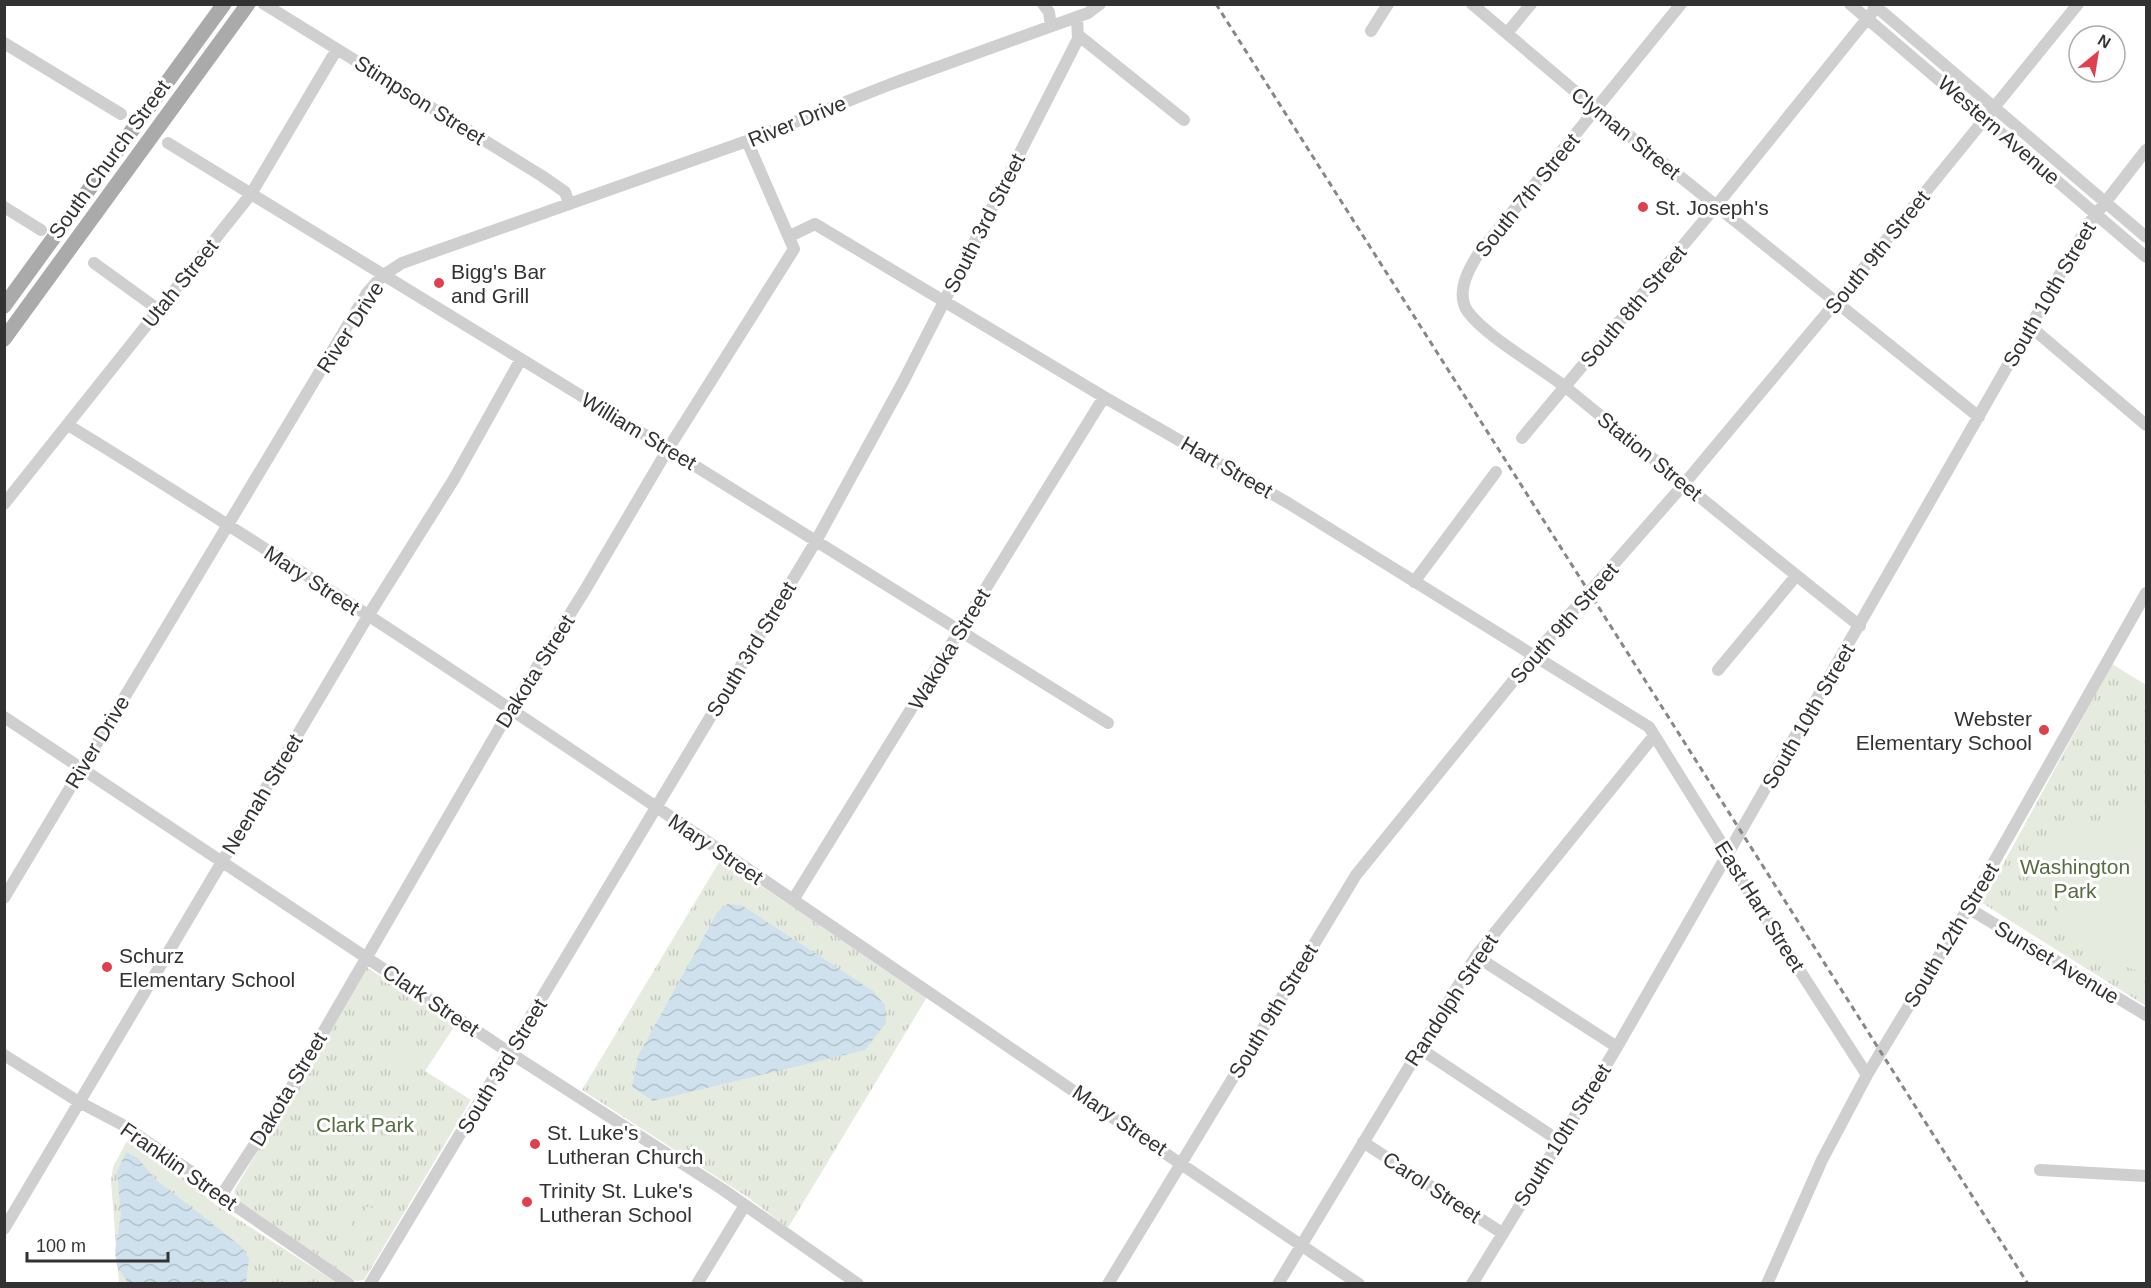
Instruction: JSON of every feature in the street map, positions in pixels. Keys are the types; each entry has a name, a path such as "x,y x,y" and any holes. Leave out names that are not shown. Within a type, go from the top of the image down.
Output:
{"main road":[{"name":"South Church Street","path":"4,306 224,4"},
{"name":"South Church Street","path":"4,339 248,4"}],"street":[{"name":"Stimpson Street","path":"264,4 542,176 565,192 569,203"},
{"path":"1043,4 1049,12 1051,26"},
{"path":"1077,17 1100,4"},
{"path":"1371,30 1388,4"},
{"name":"Clyman Street","path":"1472,4 1596,110 1979,417"},
{"path":"1507,33 1531,4"},
{"name":"South 7th Street","path":"1465,276 1479,253 1681,4"},
{"name":"Western Avenue","path":"1850,4 2146,257"},
{"name":"South 9th Street","path":"1108,1284 1356,874 1535,654 1684,484 1836,302 2078,4"},
{"name":"Western Avenue","path":"1876,5 2146,237"},
{"name":"South 8th Street","path":"1522,438 1716,206 1876,5"},
{"name":"River Drive","path":"4,898 367,293 382,276 402,263 747,141 891,84 1077,17"},
{"name":"South 3rd Street","path":"370,1284 816,541 945,300 1078,35 1077,17"},
{"path":"1078,35 1184,120"},
{"path":"4,43 121,114"},
{"name":"Utah Street","path":"4,504 251,194 337,49"},
{"path":"747,141 790,236"},
{"name":"William Street","path":"168,143 668,449 1108,723"},
{"name":"South 10th Street","path":"1472,1284 1617,1047 1727,852 1860,626 2096,214 2146,150"},
{"path":"4,207 41,230"},
{"name":"Hart Street","path":"790,236 815,224 1104,397 1288,503 1535,654 1649,728 1653,737"},
{"name":"Dakota Street","path":"220,1197 288,1093 510,710 585,590 668,449 794,249 790,236"},
{"path":"94,263 159,310"},
{"name":"Station Street","path":"1465,276 1463,295 1467,310 1484,327 1566,387 1860,626"},
{"path":"2031,327 2146,426"},
{"name":"Neenah Street","path":"4,1228 368,616 454,479 521,359"},
{"name":"Wakoka Street","path":"793,900 1104,397"},
{"name":"Mary Street","path":"68,425 229,526 510,710 1182,1162 1359,1284"},
{"path":"1414,582 1497,472"},
{"path":"1718,670 1796,576"},
{"name":"South 12th Street","path":"1767,1284 1822,1160 1867,1075 1968,908 2146,593"},
{"name":"Clark Street","path":"4,717 223,860 510,1053 745,1205 858,1284"},
{"name":"East Hart Street","path":"1653,737 1727,852 1740,878 1867,1075"},
{"name":"Randolph Street","path":"1278,1284 1476,956 1653,737"},
{"name":"Sunset Avenue","path":"1968,908 2146,1015"},
{"path":"1476,956 1617,1047"},
{"path":"1419,1048 1558,1140"},
{"name":"Franklin Street","path":"4,1055 79,1102 121,1124 190,1171 220,1197 349,1284"},
{"name":"Carol Street","path":"1362,1142 1502,1233"},
{"path":"2040,1170 2146,1176"},
{"path":"698,1284 745,1205"}],"green space":[{"name":"Washington Park","path":"2112,664 2146,685 2146,1006 1982,903"},
{"path":"2146,808 2146,972 2124,966 2102,955 2083,941 2067,923 2055,903 2048,881 2046,858 2051,834 2089,824 2092,829"},
{"path":"721,859 927,997 788,1228 749,1198 582,1090"},
{"name":"Clark Park","path":"366,967 456,1024 425,1071 471,1100 364,1280 356,1281 237,1203 234,1191"},
{"path":"398,1046 414,1056 405,1070 389,1060"},
{"path":"127,1141 184,1178 216,1205 337,1283 119,1283 111,1181 113,1167"},
{"path":"350,1195 363,1203 346,1233 332,1224"},
{"path":"368,1206 381,1213 364,1243 350,1235"}],"water":[{"path":"728,904 743,906 873,991 885,1005 886,1023 865,1050 653,1101 632,1087 638,1056 718,911"},
{"path":"126,1152 138,1158 155,1179 242,1247 249,1259 246,1283 128,1283 117,1266 115,1250 121,1215 117,1172"}],"railway":[{"path":"1216,4 2028,1284"}],"place":[{"name":"St. Joseph's","path":"1643,207"},
{"name":"Bigg's Bar and Grill","path":"439,283"},
{"name":"Webster Elementary School","path":"2044,730"},
{"name":"Schurz Elementary School","path":"107,967"},
{"name":"St. Luke's Lutheran Church","path":"535,1144"},
{"name":"Trinity St. Luke's Lutheran School","path":"527,1202"}]}
